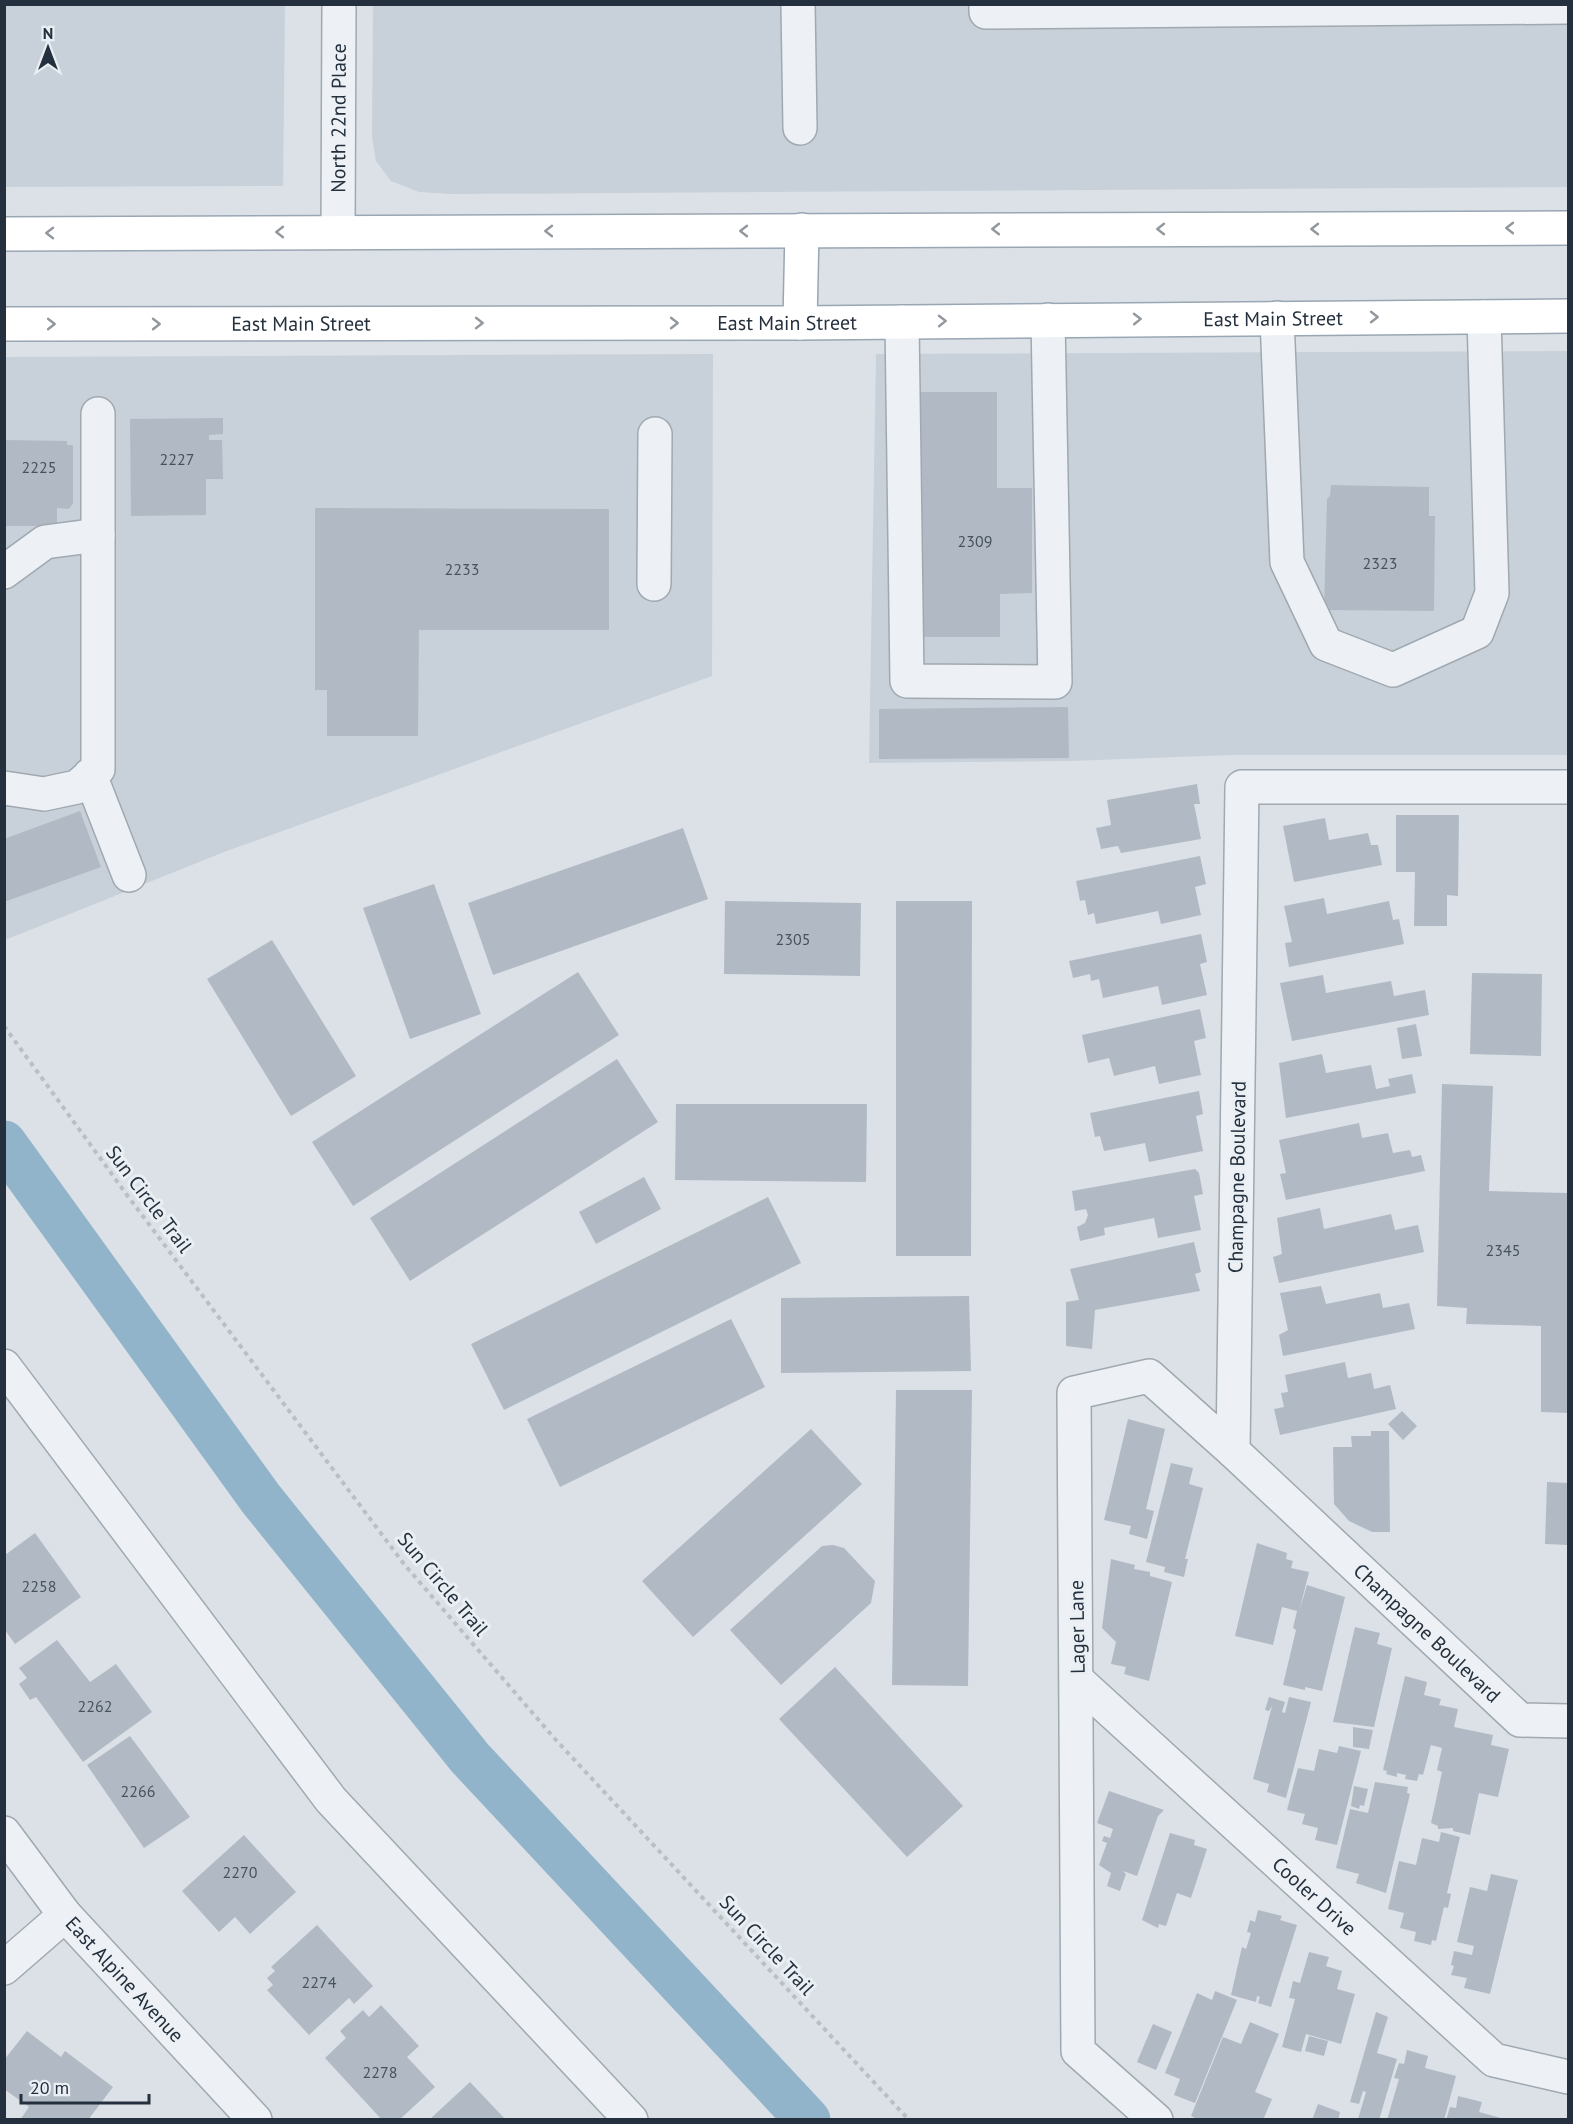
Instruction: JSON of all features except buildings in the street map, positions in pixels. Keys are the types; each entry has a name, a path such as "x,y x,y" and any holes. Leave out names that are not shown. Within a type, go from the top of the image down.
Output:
{"main road":[{"path":"4,234 1569,228"},
{"path":"800,323 802,230"},
{"name":"East Main Street","path":"4,324 800,323 1569,316"}],"street":[{"name":"North 22nd Place","path":"339,4 339,232"},
{"path":"798,4 800,128"},
{"path":"986,4 986,12 1569,7"},
{"path":"1277,318 1287,562 1326,644 1393,670 1478,632 1492,593 1484,317"},
{"path":"902,322 907,681 1055,682 1048,320"},
{"path":"4,788 44,794 77,787 98,769 98,414"},
{"path":"654,584 655,434"},
{"path":"4,572 45,542 98,535"},
{"path":"90,775 129,875"},
{"name":"Champagne Boulevard","path":"1569,787 1242,787 1233,1451 1520,1720 1569,1721"},
{"path":"4,1366 331,1800 631,2120"},
{"name":"Lager Lane","path":"1156,2120 1078,2051 1074,1393 1149,1376 1233,1451"},
{"name":"Cooler Drive","path":"1077,1680 1494,2060 1569,2077"},
{"name":"East Alpine Avenue","path":"4,1833 65,1916 255,2120"},
{"path":"4,1968 65,1916"}],"path":[{"name":"Sun Circle Trail","path":"4,1026 127,1195 404,1564 555,1738 909,2120"}],"shaded area":[{"path":"4,5 285,5 283,186 5,187"},
{"path":"373,5 1568,5 1568,187 449,194 419,192 391,181 376,161 372,138"},
{"path":"1568,351 1568,755 1230,755 1070,761 869,763 876,354"},
{"path":"713,354 712,676 224,852 5,940 5,357"}],"waterway":[{"path":"4,1143 261,1499 470,1758 808,2120"}]}
